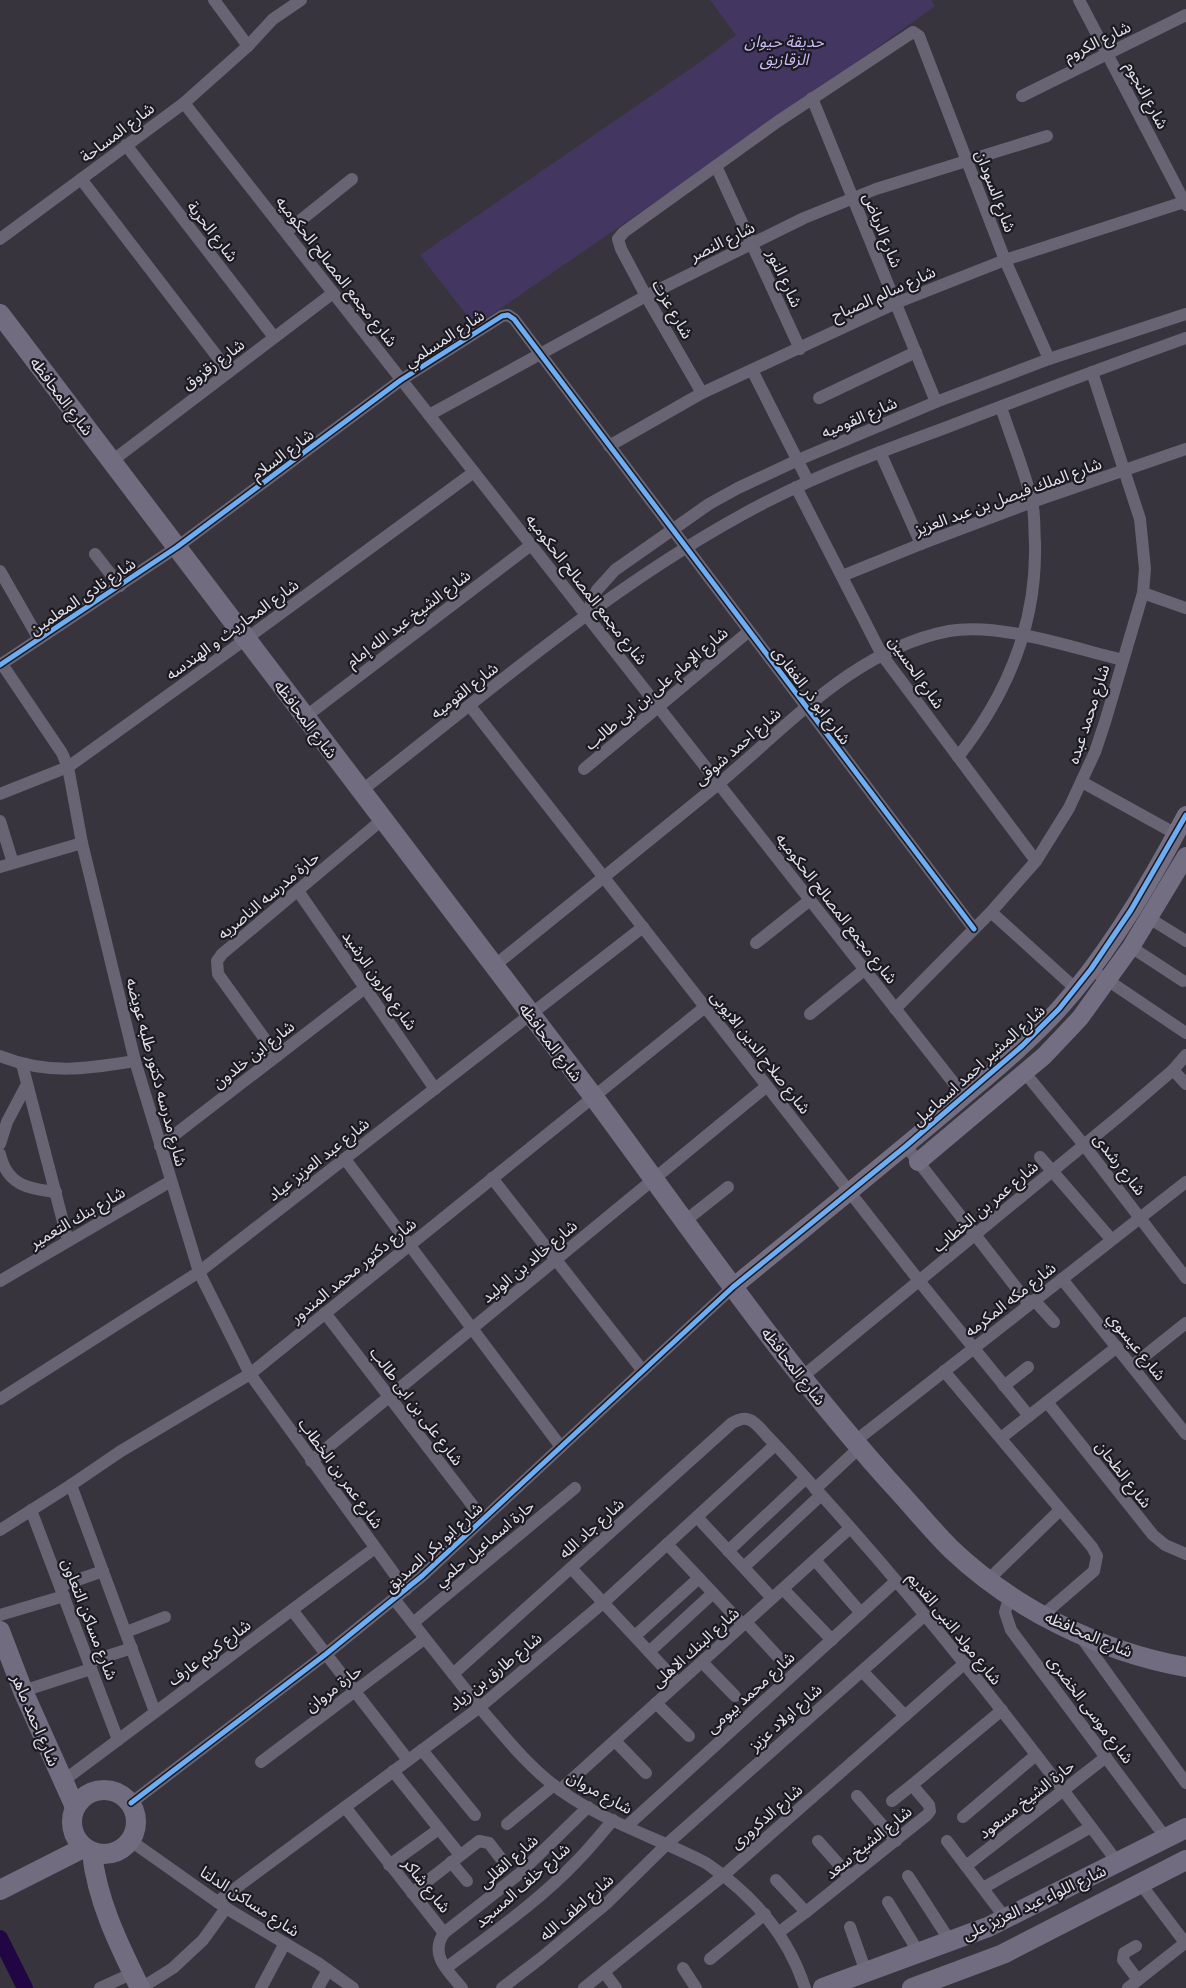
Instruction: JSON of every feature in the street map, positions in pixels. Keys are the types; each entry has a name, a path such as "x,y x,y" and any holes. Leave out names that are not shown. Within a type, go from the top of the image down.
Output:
{"main road":[{"name":"شارع المحافظه","path":"0,314 593,1097 733,1287 856,1445 952,1549 988,1580 1043,1615 1078,1633 1183,1670"},
{"name":"شارع احمد ماهر","path":"0,1631 23,1691 75,1807"},
{"path":"113,1791 123,1795 131,1803 137,1822 131,1841 123,1849 113,1854 102,1855 87,1850 76,1839 72,1829 75,1807 82,1798 91,1792 113,1791"},
{"name":"شارع اللواء عبد العزيز على","path":"823,1988 1006,1919 1186,1828"},
{"path":"0,1890 87,1850"},
{"path":"87,1850 102,1903 138,1983"},
{"name":"شارع اللواء عبد العزيز على","path":"912,1988 1003,1954 1140,1883 1185,1862"},
{"path":"1096,1874 1111,1899"},
{"path":"1067,1888 1081,1914"}],"street":[{"path":"214,0 248,46"},
{"name":"شارع المساحة","path":"0,239 184,103 248,46 273,19 300,0"},
{"name":"شارع النجوم","path":"1079,0 1185,204"},
{"name":"شارع الكروم","path":"1022,96 1186,15"},
{"name":"شارع السودان","path":"812,98 909,33 916,33 1005,260 1049,359"},
{"path":"716,166 812,98"},
{"name":"شارع الرياض","path":"812,98 936,402"},
{"name":"شارع مجمع المصالح الحكوميه","path":"184,103 964,1096"},
{"name":"شارع النصر","path":"429,415 646,296 804,218 900,181 1047,136"},
{"name":"شارع الحرية","path":"126,145 274,337"},
{"name":"شارع عزت","path":"702,393 646,296 621,249 618,239 624,232 716,166"},
{"name":"شارع النور","path":"716,166 800,349"},
{"path":"81,179 229,372"},
{"path":"286,232 352,179"},
{"name":"شارع سالم الصباح","path":"609,446 702,393 896,303 1005,260 1185,204"},
{"name":"شارع زقزوق","path":"112,461 333,292"},
{"name":"شارع القوميه","path":"586,614 590,602 605,579 626,561 709,504 738,488 798,460 936,402 1049,359 1186,314"},
{"name":"شارع المسلمي","path":"402,380 505,315 514,319 541,354"},
{"name":"شارع القوميه","path":"361,791 586,614 685,549 740,516 808,481 880,452 1186,338"},
{"path":"819,398 916,352"},
{"name":"شارع ابو ذر الغفارى","path":"541,354 685,549 974,929"},
{"path":"752,370 808,481"},
{"name":"شارع محمد عبده","path":"895,1009 991,912 1036,861 1069,808 1082,782 1103,730 1143,594 1145,569 1140,519 1092,372"},
{"name":"شارع السلام","path":"177,547 402,380"},
{"path":"958,757 995,704 1015,662 1024,636 1034,582 1035,555 1032,502 1001,407"},
{"name":"شارع الملك فيصل بن عبد العزيز","path":"842,576 1032,502 1125,472 1186,449"},
{"path":"880,452 921,544"},
{"name":"شارع المحاريث و الهندسه","path":"0,794 68,767 474,472"},
{"name":"شارع الحسين","path":"796,487 882,655 1036,861"},
{"name":"شارع الشيخ عبد الله إمام","path":"305,717 531,545"},
{"name":"شارع نادى المعلمين","path":"1,665 177,547"},
{"path":"95,554 120,586"},
{"path":"0,571 39,639"},
{"path":"1143,594 1186,608"},
{"name":"شارع احمد شوقى","path":"494,966 718,784 806,708 855,670 882,655 927,636 951,631 992,630 1123,660"},
{"name":"شارع الإمام على بن ابى طالب","path":"584,769 748,632"},
{"name":"شارع مدرسه دكتور طلبه عويضه","path":"1,665 62,753 68,767 82,843 134,1061 198,1272 250,1374"},
{"name":"شارع صلاح الدين الايوبى","path":"470,706 920,1282 1029,1416"},
{"path":"1082,782 1176,834"},
{"name":"شارع المشير احمد اسماعيل","path":"733,1287 906,1146 1041,1028 1091,969 1131,910 1186,815"},
{"name":"حارة مدرسه الناصريه","path":"278,1056 218,974 216,965 222,954 383,819"},
{"path":"0,821 13,863"},
{"path":"0,867 82,843"},
{"name":"شارع المشير احمد اسماعيل","path":"918,1162 1063,1038 1108,981 1131,947 1186,856"},
{"name":"شارع هارون الرشيد","path":"298,891 435,1088"},
{"path":"756,943 810,900"},
{"path":"991,912 1076,989"},
{"path":"1149,918 1186,940"},
{"name":"شارع عبد العزيز عياد","path":"0,1399 198,1272 644,928"},
{"path":"1131,947 1183,981"},
{"path":"1091,969 1186,1033"},
{"path":"810,1014 864,970"},
{"name":"شارع ابن خلدون","path":"160,1146 365,988"},
{"name":"شارع دكتور محمد المندور","path":"0,1530 71,1486 121,1451 250,1374 705,1007"},
{"name":"شارع عمر بن الخطاب","path":"802,1378 1084,1145 1172,1070 1186,1055"},
{"path":"0,1056 38,1068 70,1070 134,1061"},
{"path":"22,1064 68,1241"},
{"path":"1002,1064 1020,1076"},
{"path":"1172,1070 1186,1084"},
{"name":"شارع رشدى","path":"1020,1076 1084,1145 1186,1278"},
{"path":"0,1144 7,1122 27,1084"},
{"name":"شارع خالد بن الوليد","path":"311,1461 767,1086"},
{"path":"906,1146 1032,1302 1054,1322"},
{"path":"0,1154 2,1164 9,1176 20,1185 33,1190 56,1192"},
{"path":"1040,1157 1111,1239"},
{"path":"344,1159 561,1447"},
{"path":"492,1178 643,1371"},
{"name":"شارع بنك التعمير","path":"0,1281 171,1181"},
{"name":"شارع مكه المكرمه","path":"744,1567 818,1492 856,1445 944,1371 1186,1182"},
{"path":"685,1221 728,1187"},
{"name":"شارع عيسوي","path":"1062,1279 1186,1434"},
{"name":"شارع ابو بكر الصديق","path":"131,1803 326,1654 406,1590 733,1287"},
{"name":"شارع على بن ابى طالب","path":"325,1313 483,1519"},
{"path":"1132,1366 1186,1323"},
{"path":"1001,1438 1117,1347"},
{"path":"1004,1386 1028,1367"},
{"path":"944,1371 1095,1551 1097,1561 1091,1574 1043,1615"},
{"name":"شارع عمر بن الخطاب","path":"250,1374 406,1590"},
{"name":"شارع الطحان","path":"1047,1402 1153,1535 1165,1545 1186,1554"},
{"name":"شارع جاد الله","path":"453,1674 732,1423 742,1418 747,1418 756,1424"},
{"name":"شارع مولد النبى القديم","path":"756,1424 850,1528 965,1663 1118,1863"},
{"name":"شارع طارق بن زياد","path":"100,1988 138,1983 173,1968 197,1946 222,1905 345,1807 480,1706 603,1603 775,1445"},
{"path":"728,1551 806,1478"},
{"path":"71,1486 155,1712"},
{"name":"حارة اسماعيل حلمي","path":"413,1623 575,1488"},
{"name":"شارع مساكن التعاون","path":"31,1510 118,1740"},
{"path":"988,1580 1060,1510"},
{"path":"697,1516 772,1598"},
{"name":"شارع البنك الاهلى","path":"507,1824 557,1788 615,1741 850,1528"},
{"path":"667,1544 713,1593 779,1658"},
{"name":"شارع كريم عارف","path":"63,1781 375,1548"},
{"path":"815,1560 860,1613"},
{"path":"571,1568 678,1683"},
{"path":"0,1615 62,1591 103,1571"},
{"path":"635,1636 699,1578"},
{"name":"شارع محمد بيومى","path":"627,1826 896,1581"},
{"path":"783,1589 832,1640"},
{"path":"649,1652 713,1593"},
{"name":"شارع موسى الخضرى","path":"1010,1595 1005,1612 1011,1630 1166,1838"},
{"name":"شارع مروان","path":"394,1599 424,1639 521,1756 557,1788 588,1808 693,1856 724,1875 745,1894 765,1914 778,1932 790,1952 805,1988"},
{"path":"292,1610 408,1760"},
{"name":"شارع اولاد عزيز","path":"667,1844 925,1615"},
{"path":"126,1632 165,1617"},
{"path":"1078,1633 1186,1783"},
{"name":"حارة مروان","path":"261,1762 424,1639"},
{"path":"23,1691 132,1648"},
{"path":"702,1662 735,1696"},
{"name":"شارع الدكرورى","path":"584,1988 724,1875 965,1663"},
{"path":"862,1671 905,1716"},
{"path":"656,1703 689,1736"},
{"name":"شارع الشيخ سعد","path":"778,1932 927,1816 930,1811 929,1806 912,1784 1002,1710"},
{"path":"615,1741 646,1773"},
{"path":"422,1750 475,1816"},
{"path":"963,1817 1036,1755"},
{"name":"حارة الشيخ مسعود","path":"966,1866 1106,1757"},
{"path":"393,1771 439,1829 467,1882"},
{"path":"892,1802 912,1784"},
{"path":"857,1796 896,1841"},
{"name":"شارع شاكر","path":"345,1807 444,1933 438,1942 438,1952 446,1968 462,1988"},
{"name":"شارع القللى","path":"444,1933 520,1874 588,1808"},
{"name":"شارع خلف المسجد","path":"446,1968 535,1900 577,1862 613,1820"},
{"path":"983,1888 1092,1827"},
{"path":"389,1865 439,1829"},
{"path":"947,1840 1006,1919"},
{"name":"شارع مساكن الدلتا","path":"131,1841 222,1905 328,1970 352,1988"},
{"path":"412,1893 476,1843 482,1841 489,1844 502,1860"},
{"path":"818,1841 850,1877"},
{"name":"شارع لطف الله","path":"502,1988 587,1921 667,1844"},
{"path":"908,1876 950,1941"},
{"path":"776,1880 806,1912"},
{"path":"1128,1988 1185,1943 1140,1883"},
{"path":"888,1902 918,1953"},
{"path":"710,1959 765,1914"},
{"path":"850,1927 866,1972"},
{"path":"261,1988 285,1943"},
{"path":"1136,1946 1124,1953 1123,1960 1138,1980"},
{"path":"683,1968 696,1988"},
{"path":"318,1988 328,1970"},
{"path":"604,1972 616,1988"}],"green space":[{"name":"حديقة حيوان الزقازيق","path":"710,0 931,0 935,6 818,90 475,326 420,255 703,60 736,35"}],"waterway":[{"path":"0,1938 25,1988"}],"cycle path":[{"path":"0,665 177,547 401,380 502,316 508,315 514,319 974,929"},
{"path":"131,1803 326,1654 422,1576 733,1287 906,1146 1022,1046 1059,1009 1091,969 1131,910 1186,815"}]}
